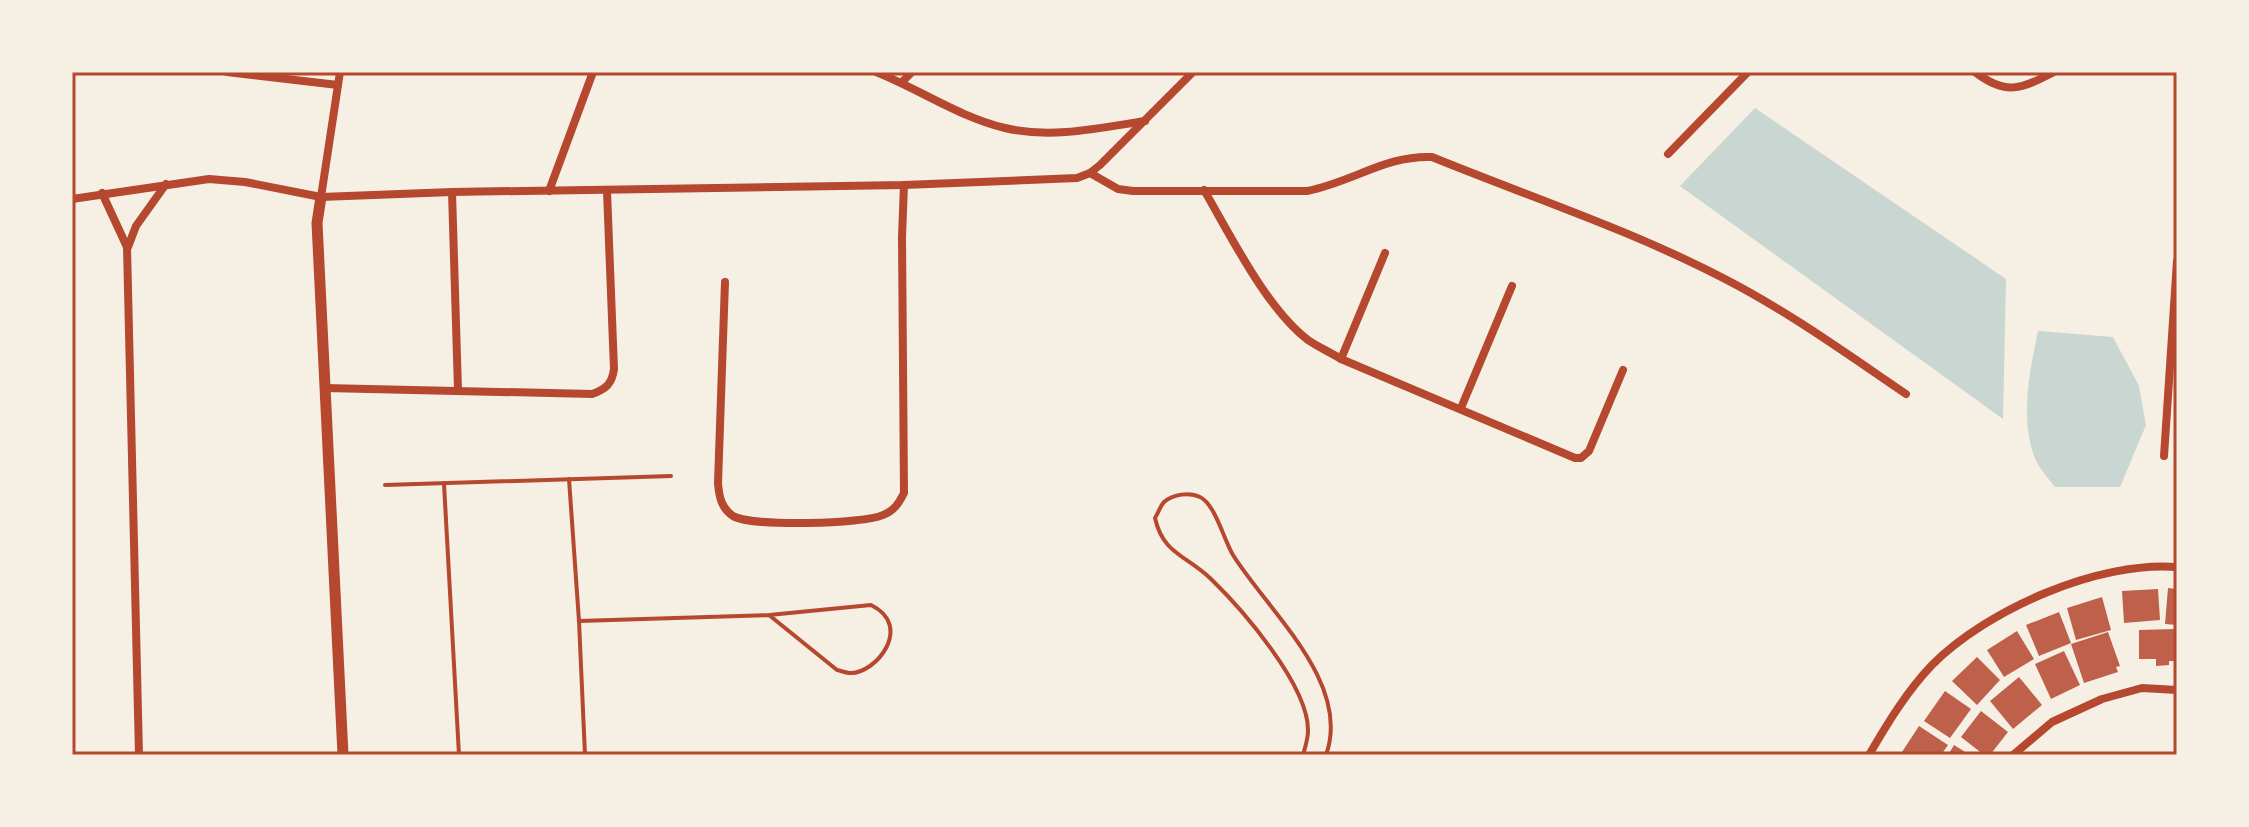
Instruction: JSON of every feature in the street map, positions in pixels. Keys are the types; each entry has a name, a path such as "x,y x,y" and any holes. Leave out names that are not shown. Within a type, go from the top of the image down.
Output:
{"street":[{"path":"227,72 338,85"},
{"path":"340,72 317,223 343,755"},
{"path":"549,191 593,72"},
{"path":"876,72 1003,128 1048,133 1146,121"},
{"path":"902,82 912,72"},
{"path":"72,199 209,179 245,182 321,197 904,185 1077,178 1090,173 1193,72"},
{"path":"1668,154 1748,72"},
{"path":"1975,72 1998,87 2028,86 2054,72"},
{"path":"1090,173 1118,189 1133,191 1307,191 1330,187 1396,159 1432,157 1612,227 1726,279 1805,325 1906,394"},
{"path":"127,247 136,226 166,184"},
{"path":"725,282 718,483 719,498 724,506 737,518 755,523 880,517 898,505 904,493 904,185"},
{"path":"1204,190 1273,301 1307,339 1341,359 1575,458 1581,458 1589,451 1623,370"},
{"path":"325,388 592,394 605,389 612,380 607,191"},
{"path":"452,192 458,390"},
{"path":"102,193 127,247 139,755"},
{"path":"1341,359 1385,253"},
{"path":"2164,456 2177,261"},
{"path":"1461,408 1512,286"},
{"path":"1869,755 1904,700 1933,665 1974,632 2016,607 2072,583 2124,570 2177,567"},
{"path":"2013,755 2052,722 2102,699 2142,688 2177,690"}],"lane":[{"path":"385,485 671,476"},
{"path":"569,479 585,755"},
{"path":"444,484 459,755"},
{"path":"1303,755 1309,731 1304,707 1288,672 1254,627 1211,579 1168,547 1159,535 1155,518 1164,502 1185,493 1202,498 1213,510 1234,556 1305,651 1331,710 1326,755"},
{"path":"579,621 769,615 871,605 884,612 890,620 892,631 888,644 879,656 867,667 850,673 837,670 769,615"}],"shaded area":[{"path":"1755,108 2006,279 2003,419 1680,186"},
{"path":"2038,331 2113,337 2139,386 2146,425 2120,487 2055,487 2036,460 2030,441 2027,409"}],"building":[{"path":"2168,588 2177,589 2177,625 2165,624"},
{"path":"2158,589 2160,620 2124,623 2122,591"},
{"path":"2102,597 2111,630 2076,640 2067,608"},
{"path":"2059,612 2071,643 2039,656 2026,625"},
{"path":"2175,629 2175,661 2156,666 2156,659 2139,659 2139,630"},
{"path":"2017,631 2034,659 2004,677 1987,650"},
{"path":"2108,632 2120,666 2116,667 2118,672 2084,683 2071,644"},
{"path":"2064,651 2080,685 2051,699 2035,664"},
{"path":"1977,657 2000,680 1977,705 1952,681"},
{"path":"2019,677 2042,705 2013,729 1990,701"},
{"path":"1945,691 1971,709 1950,738 1924,721"},
{"path":"1981,711 2008,732 1990,755 1984,755 1961,737"},
{"path":"1919,726 1948,745 1941,755 1900,755"},
{"path":"1954,745 1970,755 1948,755"}]}
